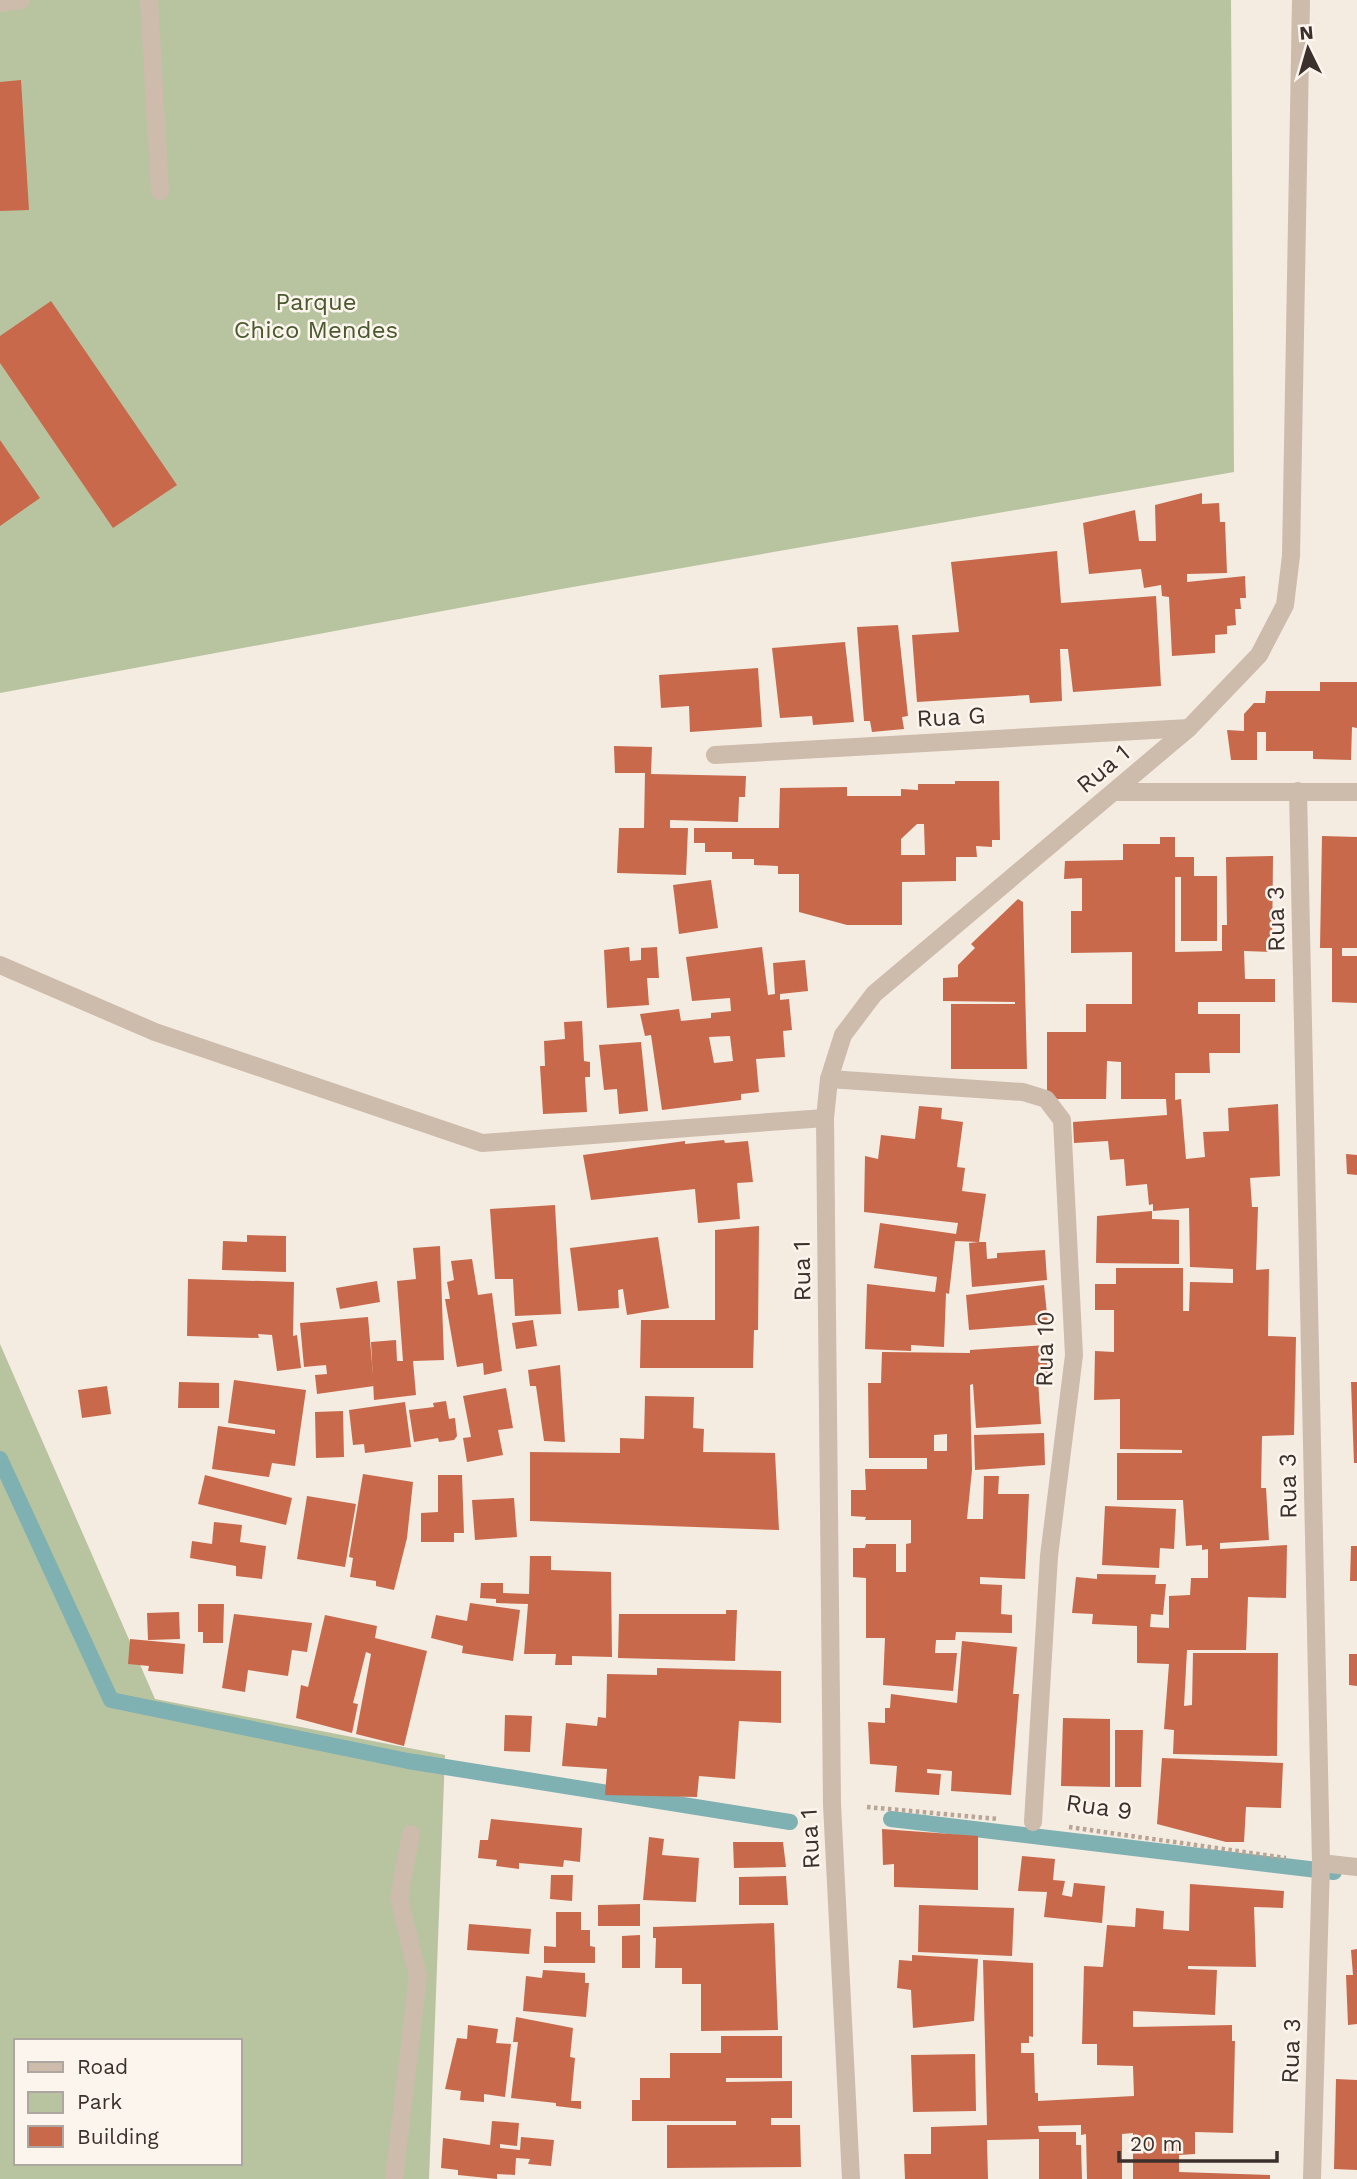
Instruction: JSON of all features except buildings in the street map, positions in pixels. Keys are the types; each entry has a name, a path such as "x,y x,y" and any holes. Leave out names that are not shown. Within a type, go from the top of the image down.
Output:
{"street":[{"path":"0,3 21,0"},
{"path":"149,0 160,191"},
{"name":"Rua 1","path":"851,2179 832,1804 825,1118 829,1079 843,1035 874,994 1189,727 1259,655 1285,605 1291,555 1301,0"},
{"name":"Rua G","path":"715,755 1189,727"},
{"name":"Rua 3","path":"1298,791 1321,1863 1312,2179"},
{"path":"1115,792 1357,792"},
{"path":"0,965 155,1032 482,1143 825,1118"},
{"name":"Rua 10","path":"829,1079 1023,1092 1046,1100 1062,1120 1074,1355 1049,1556 1033,1822"},
{"path":"394,2179 418,1976 399,1898 411,1834"},
{"path":"1321,1863 1357,1867"}],"path":[{"name":"Rua 9","path":"832,1804 1033,1822 1321,1863"}],"green space":[{"name":"Parque Chico Mendes","path":"0,0 1231,0 1234,472 567,588 0,693"},
{"path":"0,1344 155,1699 445,1755 429,2179 0,2179"}],"waterway":[{"path":"0,1459 111,1700 408,1761 790,1822"},
{"path":"891,1819 1334,1872"}]}
